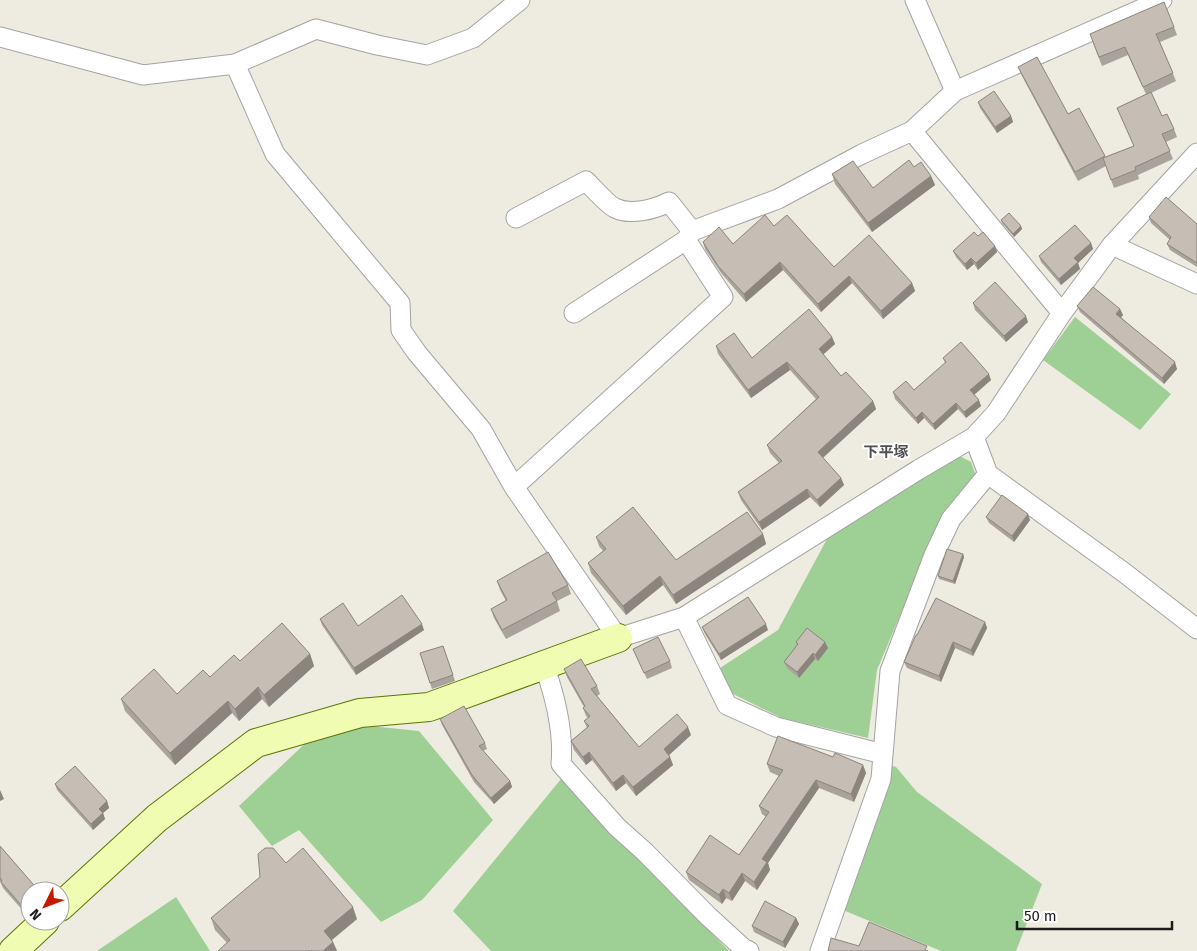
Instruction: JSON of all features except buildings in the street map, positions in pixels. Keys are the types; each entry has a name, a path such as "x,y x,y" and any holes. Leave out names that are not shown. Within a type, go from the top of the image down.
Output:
{"street":[{"path":"0,37 143,75 235,64 316,29 377,45 427,55 474,38 520,0"},
{"path":"915,0 955,91"},
{"path":"574,313 689,235 778,199 862,154 912,131 955,91 1162,0"},
{"path":"235,64 275,154 400,302 401,330 417,353 481,429 514,487 618,638"},
{"path":"912,131 1062,313"},
{"path":"70,898 158,818 256,743 360,714 429,707 618,638 684,617 974,437 996,413 1062,313 1112,245 1197,153"},
{"path":"514,487 723,297 669,202 658,207 630,212 614,208 586,181 516,218"},
{"path":"1112,245 1197,284"},
{"path":"974,437 988,474 1122,571 1197,629"},
{"path":"820,951 881,778 890,671 934,554 951,519 988,474"},
{"path":"684,617 727,705 776,728 882,754"},
{"path":"544,665 552,687 563,747 561,764 617,827 645,852 708,916 743,948 749,951"},
{"path":"13,951 34,931"}],"green space":[{"path":"1075,317 1171,394 1140,430 1043,360"},
{"path":"956,454 971,462 976,476 941,518 877,670 868,738 782,718 731,693 717,670 778,630 827,539"},
{"path":"350,724 419,731 493,820 422,900 381,922 299,830 272,846 239,806 312,737"},
{"path":"889,765 896,767 917,792 1042,884 1016,951 941,951 843,910"},
{"path":"561,779 729,951 491,951 453,911"},
{"path":"176,897 210,951 97,951"}],"district":[{"name":"下平塚","path":"886,452"}]}
